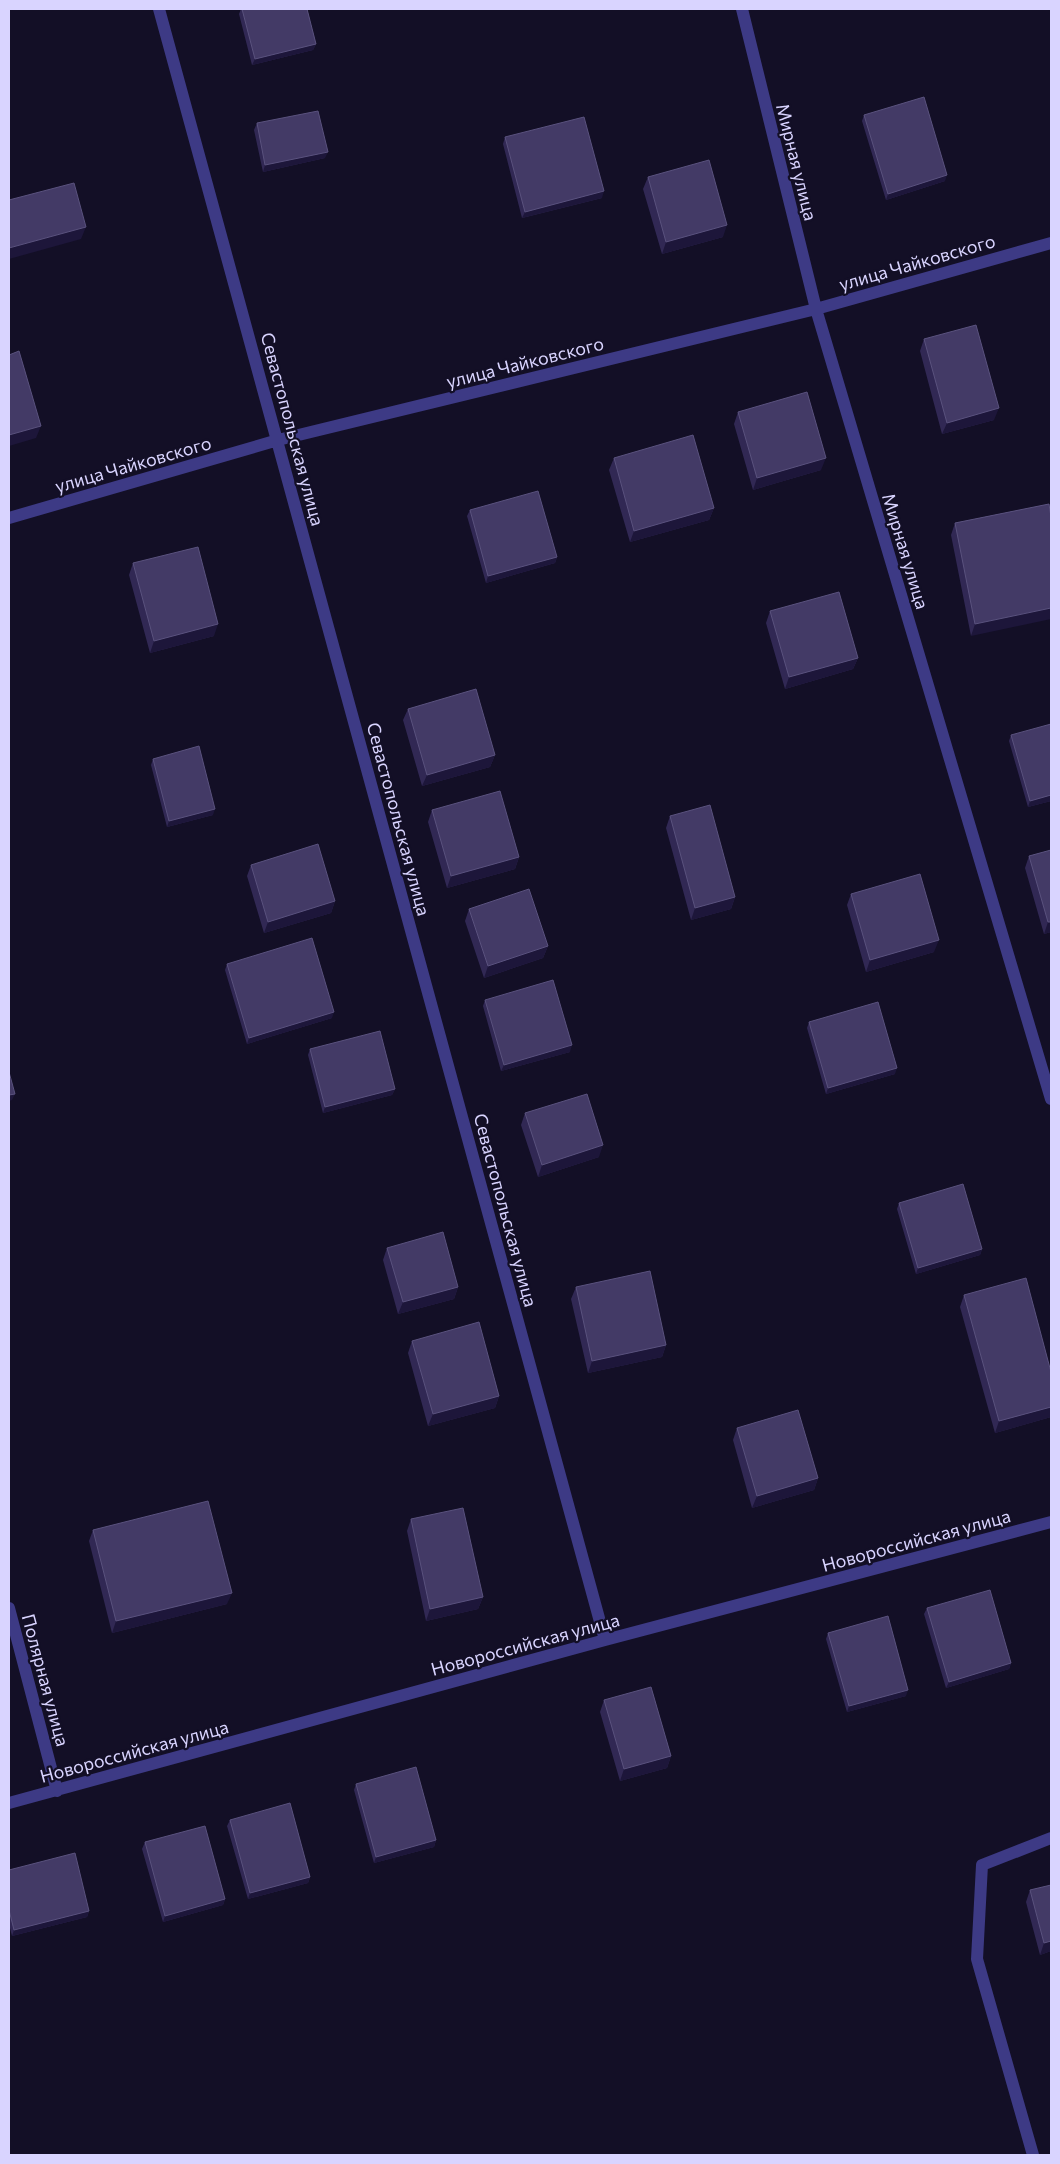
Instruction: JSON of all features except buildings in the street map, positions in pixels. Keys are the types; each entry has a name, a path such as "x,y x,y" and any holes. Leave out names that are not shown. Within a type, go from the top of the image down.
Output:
{"street":[{"name":"Севастопольская улица","path":"159,9 605,1640"},
{"name":"Мирная улица","path":"742,9 816,309 1051,1099"},
{"name":"улица Чайковского","path":"9,518 278,440 816,309 1051,243"},
{"name":"Новороссийская улица","path":"9,1803 605,1640 1051,1522"},
{"name":"Полярная улица","path":"9,1608 57,1791"},
{"path":"1033,2155 977,1959 982,1865 1051,1838"}]}
